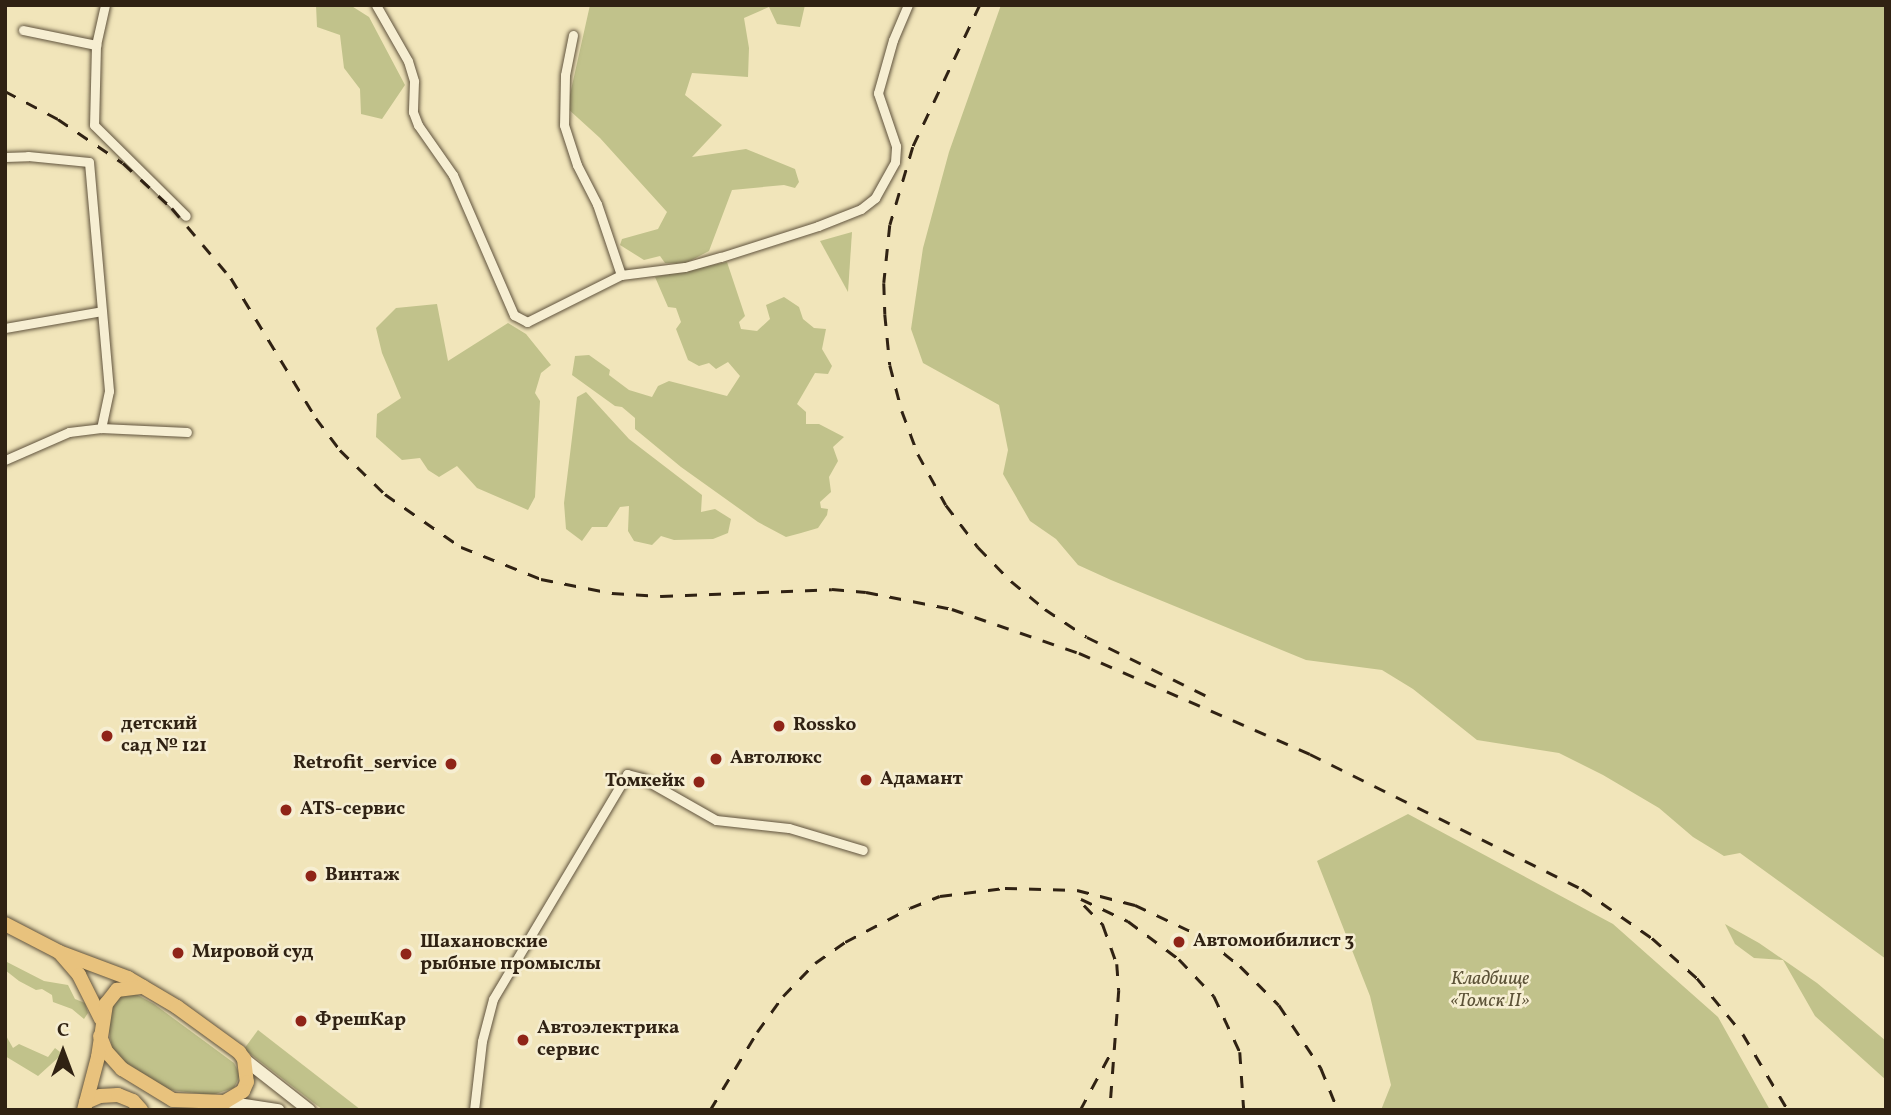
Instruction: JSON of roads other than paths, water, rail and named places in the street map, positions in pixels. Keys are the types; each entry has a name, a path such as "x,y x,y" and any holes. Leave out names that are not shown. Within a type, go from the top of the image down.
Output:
{"main road":[{"path":"5,924 59,952 144,987 198,1022 309,1110"},
{"path":"59,952 79,975 102,1019"},
{"path":"85,1106 98,1057 106,1004 117,990 144,987"},
{"path":"100,1036 111,1059 140,1082 173,1100 225,1102 278,1110"},
{"path":"225,1102 243,1091 247,1072 244,1059"},
{"path":"85,1106 100,1096 118,1095 133,1101 141,1110"},
{"path":"186,1110 204,1103"}],"street":[{"path":"105,5 96,45 94,125 186,216"},
{"path":"376,5 408,61 414,88 413,112 418,125 453,176 514,315 527,322 621,275 685,267 721,257 818,226 861,209 875,198 895,162 896,146 878,93 893,40 908,5"},
{"path":"23,30 96,45"},
{"path":"573,35 565,75 564,125 578,164 597,204 621,275"},
{"path":"5,157 28,156 89,162 109,391 102,428"},
{"path":"5,328 102,311"},
{"path":"5,460 69,432 102,428 187,432"},
{"path":"474,1110 482,1041 493,999 627,774 642,778 716,820 789,828 863,850"}],"railway":[{"path":"980,5 913,147 890,225 884,283 885,314 890,365 902,411 918,454 946,505 978,547 1011,581 1045,609 1087,637 1215,700"},
{"path":"5,91 58,119 123,163 172,208 231,278 316,418 340,450 385,494 461,547 541,579 612,593 661,596 832,589 866,592 952,609 1079,653 1310,754 1582,889 1652,938 1697,978 1743,1034 1788,1110"},
{"path":"710,1110 757,1032 783,996 815,963 845,942 910,908 940,896 1005,888 1077,890 1135,905 1205,938 1240,966 1279,1005 1321,1068 1338,1110"},
{"path":"1081,899 1128,921 1179,959 1214,996 1240,1052 1244,1110"},
{"path":"1084,905 1103,925 1117,964 1119,990 1110,1110"},
{"path":"1080,1110 1110,1054"}],"place":[{"name":"Rossko","path":"779,726"},
{"name":"детский сад № 121","path":"107,736"},
{"name":"Автолюкс","path":"716,759"},
{"name":"Retrofit_service","path":"451,764"},
{"name":"Адамант","path":"866,780"},
{"name":"Томкейк","path":"699,782"},
{"name":"ATS-сервис","path":"286,810"},
{"name":"Винтаж","path":"311,876"},
{"name":"Автомоибилист 3","path":"1179,942"},
{"name":"Мировой суд","path":"178,953"},
{"name":"Шахановские рыбные промыслы","path":"406,954"},
{"name":"ФрешКар","path":"301,1021"},
{"name":"Автоэлектрика сервис","path":"523,1040"}],"park label":[{"name":"Кладбище «Томск II»","path":"1490,991"}]}
